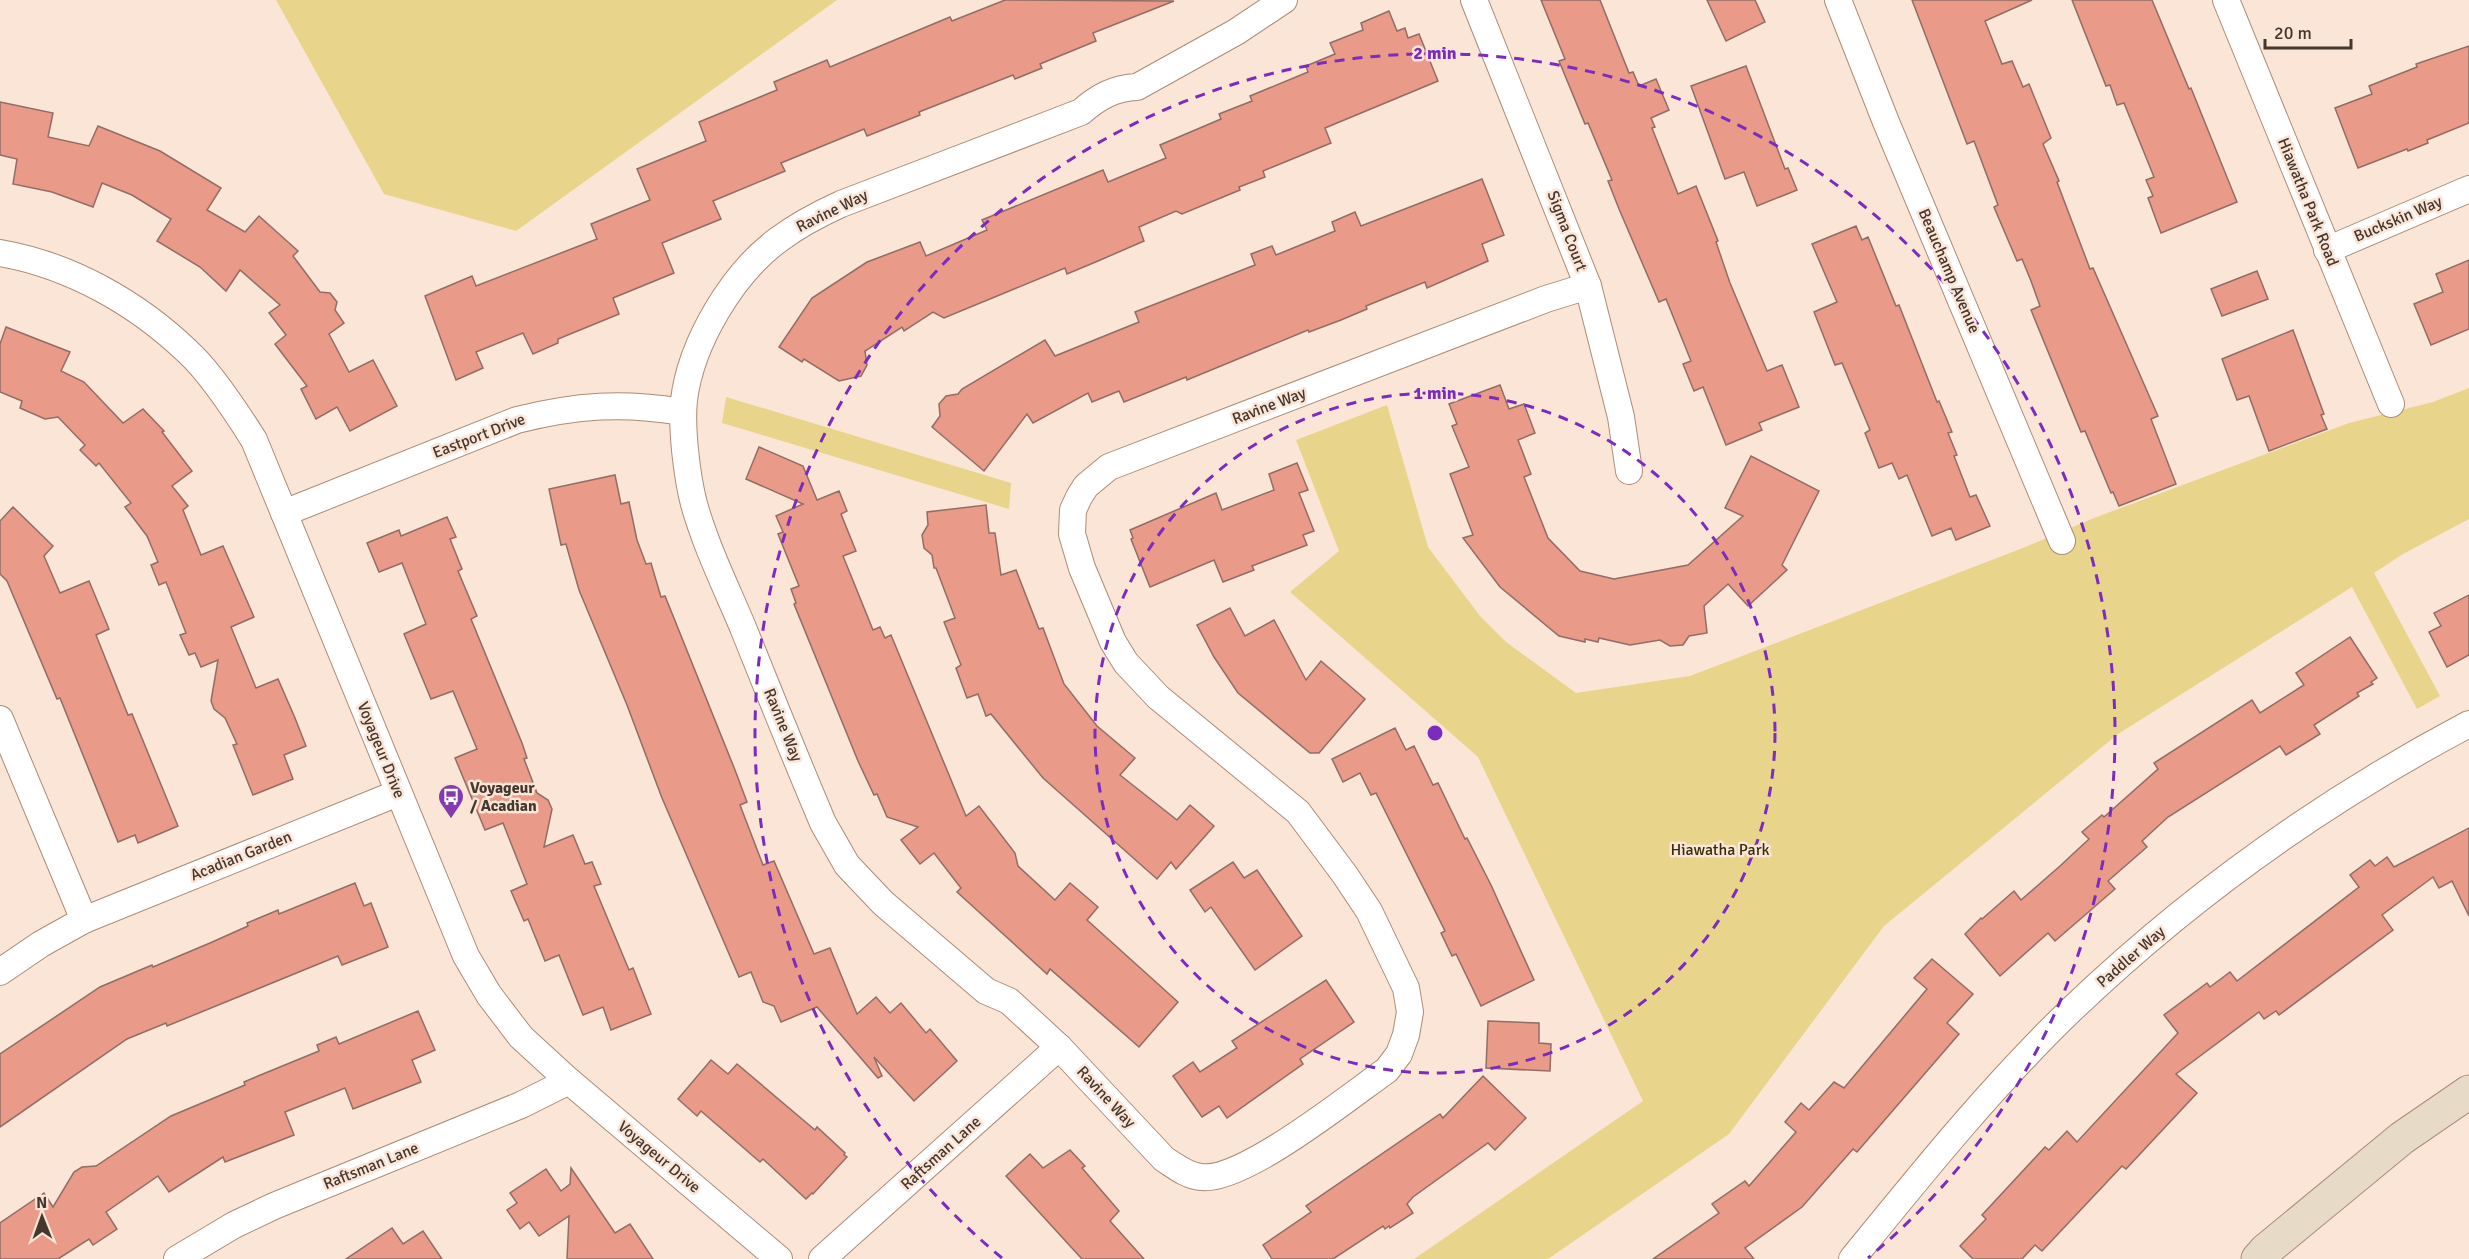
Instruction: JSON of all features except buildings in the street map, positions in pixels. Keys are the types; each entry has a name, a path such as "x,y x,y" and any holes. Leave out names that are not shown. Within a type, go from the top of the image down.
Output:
{"main road":[{"path":"2258,1259 2402,1138 2469,1092"}],"street":[{"name":"Ravine Way","path":"1284,0 1236,32 1137,87 1122,87 1094,101 1081,112 841,204 808,219 777,240 753,263 717,310 694,361 683,412 694,504 823,823 847,865 882,903 986,991 1009,1001 1059,1047 1164,1159 1181,1170 1201,1178 1233,1172 1262,1158 1387,1070 1399,1054 1406,1035 1410,1012 1406,988 1369,911 1298,812 1158,697 1126,663 1113,642 1082,568 1072,534 1073,510 1086,486 1108,467 1546,299 1588,286"},
{"name":"Sigma Court","path":"1474,0 1588,286 1622,417 1629,471"},
{"name":"Beauchamp Avenue","path":"1838,0 1886,122 2062,541"},
{"name":"Hiawatha Park Road","path":"2226,0 2391,404"},
{"name":"Buckskin Way","path":"2327,250 2469,189"},
{"name":"Voyageur Drive","path":"0,253 18,256 83,278 138,310 190,353 237,412 254,440 466,956 483,985 521,1036 569,1081 779,1259"},
{"name":"Eastport Drive","path":"285,513 518,420 545,413 599,405 626,405 683,412"},
{"path":"0,719 84,920"},
{"name":"Paddler Way","path":"1852,1259 1981,1104 2071,1010 2132,955 2232,873 2333,803 2469,724"},
{"name":"Acadian Garden","path":"0,972 41,944 84,920 398,793"},
{"name":"Raftsman Lane","path":"822,1259 1059,1047"},
{"name":"Raftsman Lane","path":"177,1259 225,1230 274,1206 521,1105 569,1081"}],"green space":[{"path":"276,0 837,0 516,231 384,194"},
{"name":"Hiawatha Park","path":"2469,388 2469,519 2403,554 2374,573 2440,696 2417,709 2352,587 2118,734 1884,926 1729,1134 1548,1259 1414,1259 1643,1101 1478,757 1290,592 1339,551 1296,440 1387,405 1428,547 1480,616 1506,642 1576,693 1690,676 2023,548 2094,518 2349,423 2433,402"},
{"path":"726,397 1011,483 1009,509 722,423"}],"place":[{"name":"Voyageur / Acadian","path":"451,820"}]}
